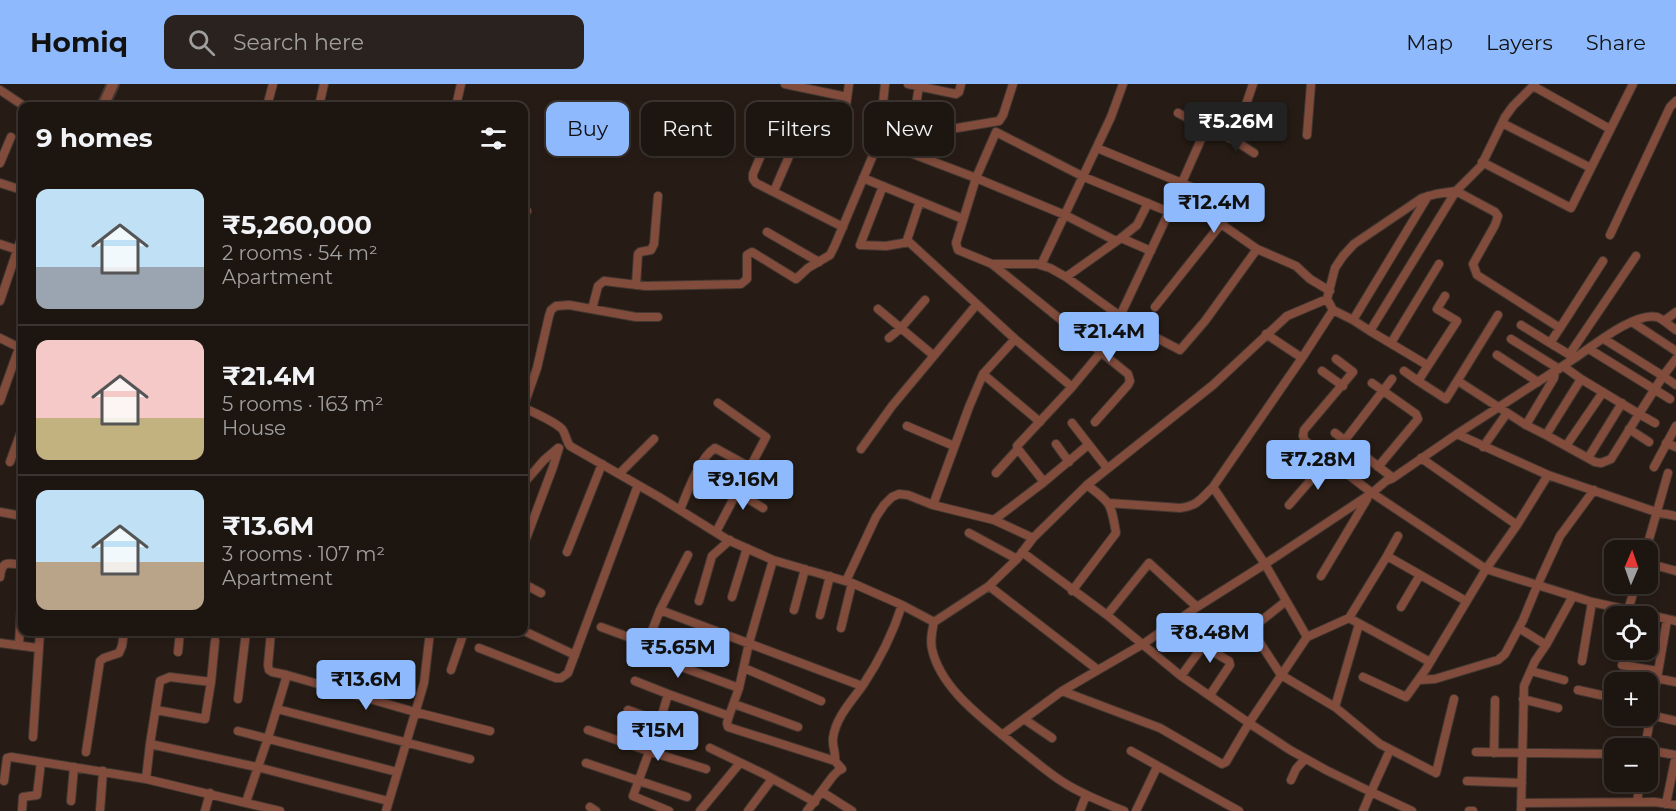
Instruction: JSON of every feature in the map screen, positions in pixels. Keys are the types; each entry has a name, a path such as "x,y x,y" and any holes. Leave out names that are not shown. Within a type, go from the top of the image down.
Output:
{"street":[{"path":"105,102 113,84"},
{"path":"268,102 273,84"},
{"path":"320,102 324,84"},
{"path":"457,102 461,84"},
{"path":"784,84 806,86 848,97"},
{"path":"847,102 849,84"},
{"path":"883,102 885,84"},
{"path":"908,84 956,94 961,84"},
{"path":"954,129 999,121 1013,84"},
{"path":"1041,265 1084,177 1123,84"},
{"path":"1234,140 1253,84"},
{"path":"1307,135 1311,84"},
{"path":"1482,162 1571,208 1633,84"},
{"path":"1370,332 1456,191 1482,162 1513,106 1534,85 1610,129"},
{"path":"916,102 919,86"},
{"path":"0,90 18,102"},
{"path":"1610,235 1670,106 1676,101"},
{"path":"1178,113 1234,140 1254,153"},
{"path":"1502,123 1591,168"},
{"path":"996,473 1018,449 1017,446 1072,387 1123,319 1203,135 1211,130"},
{"path":"1095,422 1130,381 1128,374 992,264 958,250 956,243 976,178 996,132 1084,177 1169,212"},
{"path":"0,163 11,137"},
{"path":"1097,148 1235,205 1155,307"},
{"path":"760,156 753,174 756,183 843,227"},
{"path":"774,191 789,156"},
{"path":"592,309 598,286 604,280 636,285 741,284 747,279 746,257 749,253 756,253 796,279 808,268 830,255 873,156"},
{"path":"918,156 1065,215 1119,240 1151,251"},
{"path":"863,178 963,219"},
{"path":"0,183 18,189"},
{"path":"883,186 860,245 886,246 909,242 955,286 1072,387"},
{"path":"1124,811 1086,795 1050,773 978,716 944,676 931,648 934,622 989,586 1033,538 1087,485 1213,385 1287,316 1328,295 1335,268 1343,255 1354,244 1422,198 1456,191 1495,212 1498,216 1473,264 1477,275 1560,328"},
{"path":"636,285 638,253 651,250 654,244 658,196"},
{"path":"1353,320 1428,196"},
{"path":"906,243 920,201"},
{"path":"1066,277 1137,225 1148,203"},
{"path":"1221,224 1257,249 1296,266 1328,295 1333,310 1428,365"},
{"path":"767,232 819,262"},
{"path":"0,244 18,250 4,279 0,301"},
{"path":"992,264 1041,265 1066,277 1123,319 1179,350 1205,321 1257,249"},
{"path":"1321,576 1362,506 1386,481 1559,369 1572,357 1636,256"},
{"path":"1550,343 1604,261"},
{"path":"1391,343 1439,264"},
{"path":"1418,381 1457,321 1437,309 1445,296"},
{"path":"889,338 901,328 925,300"},
{"path":"861,449 892,406 977,304"},
{"path":"528,394 551,310 556,306 569,305 636,317 658,318"},
{"path":"878,309 933,355"},
{"path":"1109,503 1180,508 1191,507 1197,503 1213,487 1333,310"},
{"path":"1664,321 1676,312"},
{"path":"1404,371 1446,399 1498,315"},
{"path":"1572,357 1632,322 1647,317 1659,317 1676,330"},
{"path":"1632,322 1676,351"},
{"path":"1521,325 1572,357"},
{"path":"1266,334 1302,358"},
{"path":"0,338 18,347"},
{"path":"933,505 983,374 1015,339"},
{"path":"1512,339 1559,369 1581,379 1655,423"},
{"path":"1604,339 1676,384"},
{"path":"1588,349 1670,399"},
{"path":"1497,355 1538,382"},
{"path":"0,401 18,356"},
{"path":"1336,359 1353,372 1303,433 1305,441 1372,494 1485,569 1610,606"},
{"path":"1458,381 1526,425 1601,463 1611,459 1676,359"},
{"path":"1526,425 1559,369"},
{"path":"1322,371 1343,386"},
{"path":"983,374 1040,422"},
{"path":"1345,440 1392,379"},
{"path":"1546,435 1581,379"},
{"path":"1372,383 1416,414 1418,418 1378,467"},
{"path":"1566,446 1603,392"},
{"path":"716,532 766,437 718,403"},
{"path":"1588,458 1622,403"},
{"path":"528,408 562,429 570,446 730,540 773,560 849,582 934,622"},
{"path":"1483,447 1507,413"},
{"path":"1072,423 1107,468"},
{"path":"907,426 954,446"},
{"path":"1654,467 1676,426"},
{"path":"1629,429 1649,442"},
{"path":"1335,433 1393,478"},
{"path":"1457,434 1548,475 1656,512 1676,516"},
{"path":"619,474 654,439"},
{"path":"10,462 18,440"},
{"path":"528,478 544,460 566,441"},
{"path":"1666,443 1676,447"},
{"path":"1056,444 1069,462"},
{"path":"994,520 1088,445"},
{"path":"528,533 559,448"},
{"path":"680,510 692,480 712,450 718,449 766,476"},
{"path":"1018,449 1044,482"},
{"path":"1421,458 1517,525"},
{"path":"1289,505 1329,459"},
{"path":"567,552 602,464"},
{"path":"1649,540 1668,473"},
{"path":"1363,677 1406,697 1419,680 1485,569 1517,525 1548,475"},
{"path":"479,648 556,678 561,678 568,673 638,485"},
{"path":"1072,591 1116,533 1113,512 1109,503 1087,485"},
{"path":"1213,487 1265,564 1307,638"},
{"path":"1419,680 1435,679 1497,660 1505,654 1560,536 1594,490"},
{"path":"737,492 763,508"},
{"path":"1002,735 1062,691 1143,644 1372,494"},
{"path":"841,628 849,582 876,517 892,496 908,495 933,505 994,520 1033,538"},
{"path":"0,512 18,515"},
{"path":"969,533 1019,555 1107,615 1181,676 1305,759 1412,811"},
{"path":"1062,691 1160,728 1222,764 1226,762 1249,723 1307,638 1349,618 1398,536"},
{"path":"699,601 712,556 730,540"},
{"path":"732,597 747,548"},
{"path":"646,642 688,555"},
{"path":"1387,556 1466,601"},
{"path":"773,560 749,642 739,688 727,723 728,727 835,761 842,769 833,776 807,811"},
{"path":"0,578 3,565 6,563 18,564"},
{"path":"1107,615 1149,563 1197,607"},
{"path":"1658,566 1676,571"},
{"path":"794,610 805,569"},
{"path":"1401,607 1420,575"},
{"path":"820,615 830,576"},
{"path":"528,586 541,593"},
{"path":"989,586 1098,670"},
{"path":"1573,596 1535,661 1524,686 1521,807 1637,802 1676,805"},
{"path":"1286,601 1251,629 1281,675 1335,707 1390,750 1436,773 1454,699"},
{"path":"1582,661 1592,602"},
{"path":"835,761 833,738 839,719 862,686 895,624 902,605"},
{"path":"660,610 862,686"},
{"path":"1349,618 1430,662"},
{"path":"1658,618 1676,621"},
{"path":"1658,672 1667,620"},
{"path":"1335,707 1359,624"},
{"path":"601,627 646,642"},
{"path":"1519,628 1546,645"},
{"path":"528,633 575,655"},
{"path":"19,645 20,636"},
{"path":"33,737 40,636"},
{"path":"86,752 100,661 119,653 123,636"},
{"path":"178,652 180,636"},
{"path":"238,699 246,636"},
{"path":"271,636 269,670 272,672 490,731"},
{"path":"386,811 424,683 430,636"},
{"path":"451,670 463,636"},
{"path":"156,710 205,719 215,641"},
{"path":"646,642 652,656 739,688"},
{"path":"0,643 39,648"},
{"path":"1658,644 1662,645"},
{"path":"1181,676 1203,646 1229,661 1230,665 1210,695"},
{"path":"1622,665 1646,672"},
{"path":"744,668 821,701"},
{"path":"1531,671 1564,680"},
{"path":"246,802 287,675"},
{"path":"1658,675 1676,682"},
{"path":"146,779 160,681 170,676 211,682"},
{"path":"635,681 729,716"},
{"path":"1578,690 1604,696"},
{"path":"668,694 633,798 669,811"},
{"path":"1523,699 1558,708"},
{"path":"1494,753 1495,700"},
{"path":"734,704 798,727"},
{"path":"277,709 470,759"},
{"path":"628,710 692,733"},
{"path":"1658,713 1676,721"},
{"path":"1024,718 1052,738"},
{"path":"588,730 706,769"},
{"path":"238,731 397,772"},
{"path":"150,744 257,767 388,801"},
{"path":"710,748 815,802"},
{"path":"1363,811 1390,750"},
{"path":"1131,751 1239,811"},
{"path":"1658,751 1676,755 1666,804"},
{"path":"1476,752 1604,754"},
{"path":"4,781 7,758 11,757 146,779 275,810"},
{"path":"1291,780 1296,769 1305,759"},
{"path":"22,811 23,797 37,795 41,762"},
{"path":"586,763 687,797"},
{"path":"700,811 740,763"},
{"path":"71,801 74,767"},
{"path":"1136,811 1157,767"},
{"path":"100,811 103,771"},
{"path":"748,811 772,778"},
{"path":"1467,781 1522,783"},
{"path":"822,792 852,811"},
{"path":"1637,802 1638,792"},
{"path":"205,811 210,793"},
{"path":"1080,811 1086,795"}]}
